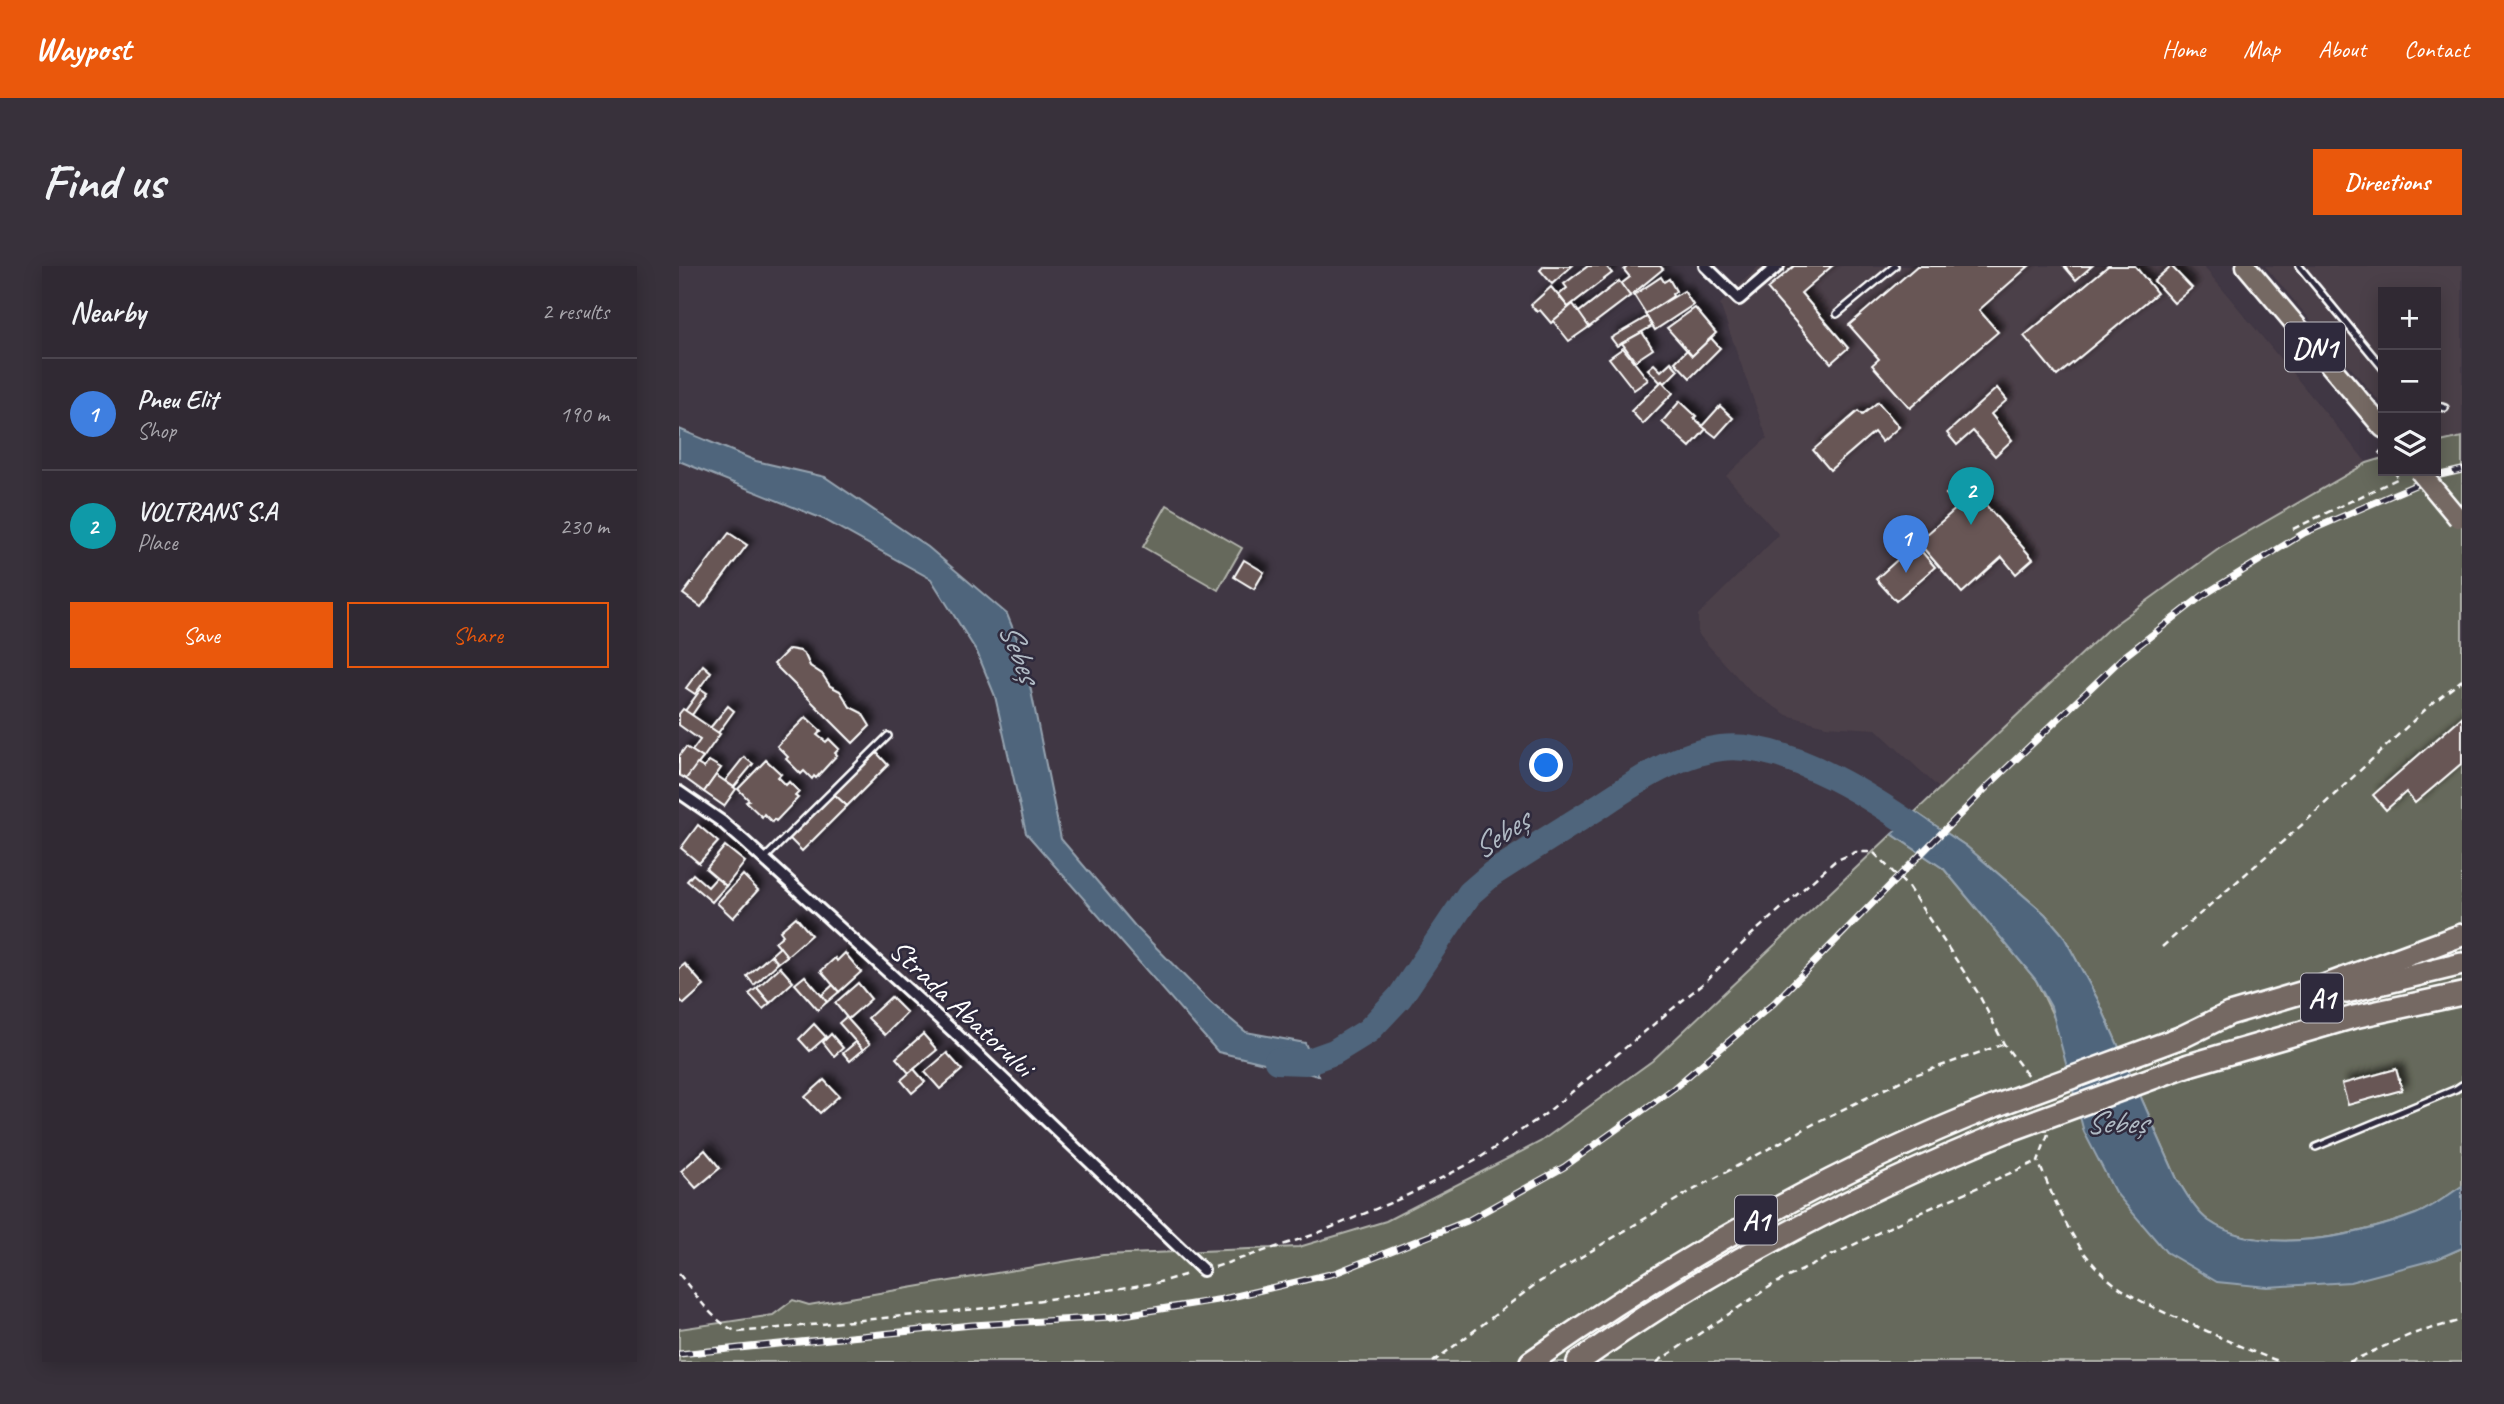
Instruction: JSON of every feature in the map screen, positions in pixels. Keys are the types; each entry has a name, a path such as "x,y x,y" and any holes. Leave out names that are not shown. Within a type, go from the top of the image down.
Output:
{"highway":[{"path":"2182,1037 2229,1014 2333,983 2462,936"},
{"name":"A1","path":"1531,1362 1645,1286 1789,1202 1871,1159 1995,1106 2182,1037 2344,992 2462,964"},
{"name":"A1","path":"1578,1362 1658,1308 1803,1224 1883,1184 2008,1131 2189,1065 2354,1017 2462,994"}],"main road":[{"name":"DN1","path":"2246,266 2378,422"},
{"path":"2423,476 2460,520"}],"street":[{"path":"1705,266 1739,299 1778,266"},
{"name":"Strada Abatorului","path":"679,792 721,821 953,1031 1203,1270"}],"lane":[{"path":"1837,314 1895,266"},
{"path":"2299,266 2378,362"},
{"path":"2441,407 2445,408"},
{"path":"764,859 888,736"},
{"path":"2316,1147 2462,1085"}],"path":[{"path":"2293,529 2399,478 2397,476"},
{"path":"2162,947 2304,822 2428,707 2462,680"},
{"path":"679,1274 719,1321 738,1332 986,1308 1156,1283 1313,1235 1402,1198 1475,1161 1544,1115 1706,981 1750,936 1835,861 1856,852 1873,852 1908,887 1978,993 2004,1044 2032,1083"},
{"path":"1433,1362 1536,1284 1697,1188 1821,1120 1909,1077 2004,1044"},
{"path":"1657,1362 1774,1284 1910,1217 2038,1161 2048,1136 2047,1125"},
{"path":"2038,1161 2054,1199 2098,1270 2145,1304 2259,1355 2282,1362"},
{"path":"2349,1362 2412,1334 2462,1320"}],"shaded area":[{"path":"1759,266 2203,266 2367,463 2220,548 2107,630 1940,789 1876,729 1826,726 1787,715 1750,691 1698,634 1698,615 1779,535 1726,476 1767,438 1720,304"},
{"path":"2265,266 2462,266 2462,437 2441,442 2441,287 2378,287 2378,400"}],"green space":[{"path":"2462,437 2462,1186 2416,1214 2340,1235 2283,1241 2231,1232 2204,1217 2177,1179 2098,1000 2063,935 2045,914 1966,846 1915,812 2107,630 2220,548 2367,463 2378,460 2378,476 2441,476 2441,442"},
{"path":"1167,505 1242,548 1218,590 1143,547"},
{"path":"1892,834 1944,869 2036,980 2166,1252 2437,1259 2462,1248 2462,1362 679,1362 679,1329 773,1315 793,1300 809,1305 1103,1255 1299,1247 1386,1221 1540,1142 1652,1061"}],"water":[{"path":"679,429 756,461 825,477 928,547 1007,614 1024,656 1061,839 1135,926 1211,1003 1246,1032 1305,1043 1319,1076 1218,1052 1026,833 995,696 977,652 931,579 823,519 679,461"},
{"name":"Sebeș","path":"1915,812 1966,846 2045,914 2063,935 2098,1000 2177,1179 2195,1207 2209,1221 2231,1232 2256,1238 2283,1241 2312,1239 2368,1229 2416,1214 2462,1186 2462,1248 2437,1259 2350,1282 2267,1287 2217,1282 2166,1252 2115,1192 2084,1132 2051,1007 2036,980 1944,869 1892,834"}],"building":[{"path":"1544,266 1572,266 1552,284 1540,270"},
{"path":"1588,266 1606,266 1612,273 1568,307 1559,295 1567,288 1564,284"},
{"path":"1628,266 1660,266 1663,269 1630,296 1621,284 1630,277 1624,270"},
{"path":"1794,266 1832,266 1801,293 1848,348 1831,363 1767,289"},
{"path":"1917,266 2029,266 1979,310 1998,332 1910,408 1872,365 1879,359 1849,325"},
{"path":"2064,266 2092,266 2076,280"},
{"path":"2108,266 2135,266 2157,293 2057,376 2024,336"},
{"path":"2171,266 2192,288 2174,303 2154,281"},
{"path":"1661,277 1664,282 1669,279 1676,291 1673,296 1646,314 1634,295"},
{"path":"1619,281 1630,296 1589,327 1578,313"},
{"path":"1551,287 1569,308 1551,323 1540,310 1537,312 1531,305"},
{"path":"1684,291 1693,305 1655,330 1645,314"},
{"path":"1573,304 1589,327 1569,341 1553,321"},
{"path":"1695,308 1716,333 1692,356 1667,328"},
{"path":"1647,317 1652,326 1617,346 1611,338"},
{"path":"1642,332 1653,349 1635,361 1622,343"},
{"path":"1711,338 1720,348 1690,378 1675,362 1687,350 1692,356"},
{"path":"1623,348 1648,380 1634,390 1609,358"},
{"path":"1671,362 1678,370 1664,384 1648,369 1654,364 1661,371"},
{"path":"1662,381 1673,393 1643,424 1631,411"},
{"path":"1997,388 2007,400 1991,414 2012,440 1995,456 1973,431 1957,445 1947,433"},
{"path":"1680,401 1706,429 1690,447 1662,422"},
{"path":"1878,402 1899,427 1882,442 1874,432 1830,470 1813,450 1858,411 1862,415"},
{"path":"1720,406 1733,418 1716,437 1702,426"},
{"path":"1963,479 2033,559 2016,574 2002,557 1962,593 1918,542 1958,507 1946,494"},
{"path":"729,533 747,545 701,607 683,594"},
{"path":"1915,544 1935,567 1896,601 1876,579"},
{"path":"1244,560 1264,572 1254,589 1234,577"},
{"path":"789,649 805,655 810,666 822,674 830,686 840,691 850,707 862,713 870,726 853,743 774,664"},
{"path":"703,665 711,672 695,694 686,688"},
{"path":"701,689 707,693 692,715 685,711"},
{"path":"728,706 734,711 718,733 710,728"},
{"path":"683,709 720,734 703,758 692,751 700,740 679,725 679,714"},
{"path":"806,717 821,731 817,735 826,742 829,739 839,749 835,753 837,755 812,779 804,771 801,774 777,746"},
{"path":"2462,717 2462,763 2415,803 2406,792 2386,810 2373,795"},
{"path":"686,747 703,758 686,779 679,775 679,756"},
{"path":"877,753 888,765 847,806 834,794"},
{"path":"744,757 753,764 734,787 725,781"},
{"path":"766,760 781,774 778,777 786,785 789,782 799,792 795,796 798,798 772,822 764,814 762,817 746,802 749,800 738,789"},
{"path":"709,761 721,768 704,792 686,779 697,764 704,768"},
{"path":"716,775 736,789 724,806 704,792"},
{"path":"834,794 847,806 802,851 789,838"},
{"path":"698,825 718,842 699,863 681,848"},
{"path":"725,846 745,862 726,886 706,869"},
{"path":"693,874 708,887 716,878 726,886 712,902 687,881"},
{"path":"743,875 758,890 733,918 717,903"},
{"path":"796,917 811,935 787,956 775,942 783,935 780,931"},
{"path":"780,947 787,956 778,963 771,955"},
{"path":"845,953 861,972 839,992 821,971"},
{"path":"771,955 778,963 754,985 747,976"},
{"path":"685,964 704,986 684,1004 679,999 679,969"},
{"path":"780,967 793,982 770,1003 757,988"},
{"path":"805,976 827,1002 818,1010 795,984"},
{"path":"858,983 871,999 848,1019 835,1003"},
{"path":"833,985 839,992 827,1002 822,995"},
{"path":"757,988 770,1003 763,1009 749,994"},
{"path":"891,997 907,1013 885,1035 868,1018"},
{"path":"846,1017 870,1044 863,1050 839,1023"},
{"path":"814,1024 826,1037 810,1051 799,1039"},
{"path":"831,1034 843,1048 834,1056 823,1042"},
{"path":"923,1034 937,1050 909,1073 896,1058"},
{"path":"856,1042 863,1050 850,1061 843,1053"},
{"path":"947,1053 962,1070 940,1089 925,1072"},
{"path":"914,1069 925,1082 912,1093 901,1080"},
{"path":"2396,1069 2402,1090 2348,1105 2342,1084"},
{"path":"824,1080 839,1096 820,1113 805,1097"},
{"path":"705,1150 720,1168 696,1188 681,1171"}],"waterway":[{"name":"Sebeș","path":"1277,1061 1306,1062 1334,1052 1368,1031 1400,997 1470,893 1492,874 1637,782 1686,757 1721,748 1747,748 1775,754 1833,777 1888,809 1933,841"}],"railway":[{"path":"679,1354 972,1325 1111,1317 1223,1299 1335,1273 1467,1221 1564,1167 1674,1088 1774,1003 1988,786 2121,659 2202,596 2304,533 2436,476 2462,470"}],"place":[{"name":"VOLTRANS S.A","path":"1971,525"},
{"name":"Pneu Elit","path":"1906,573"}]}
